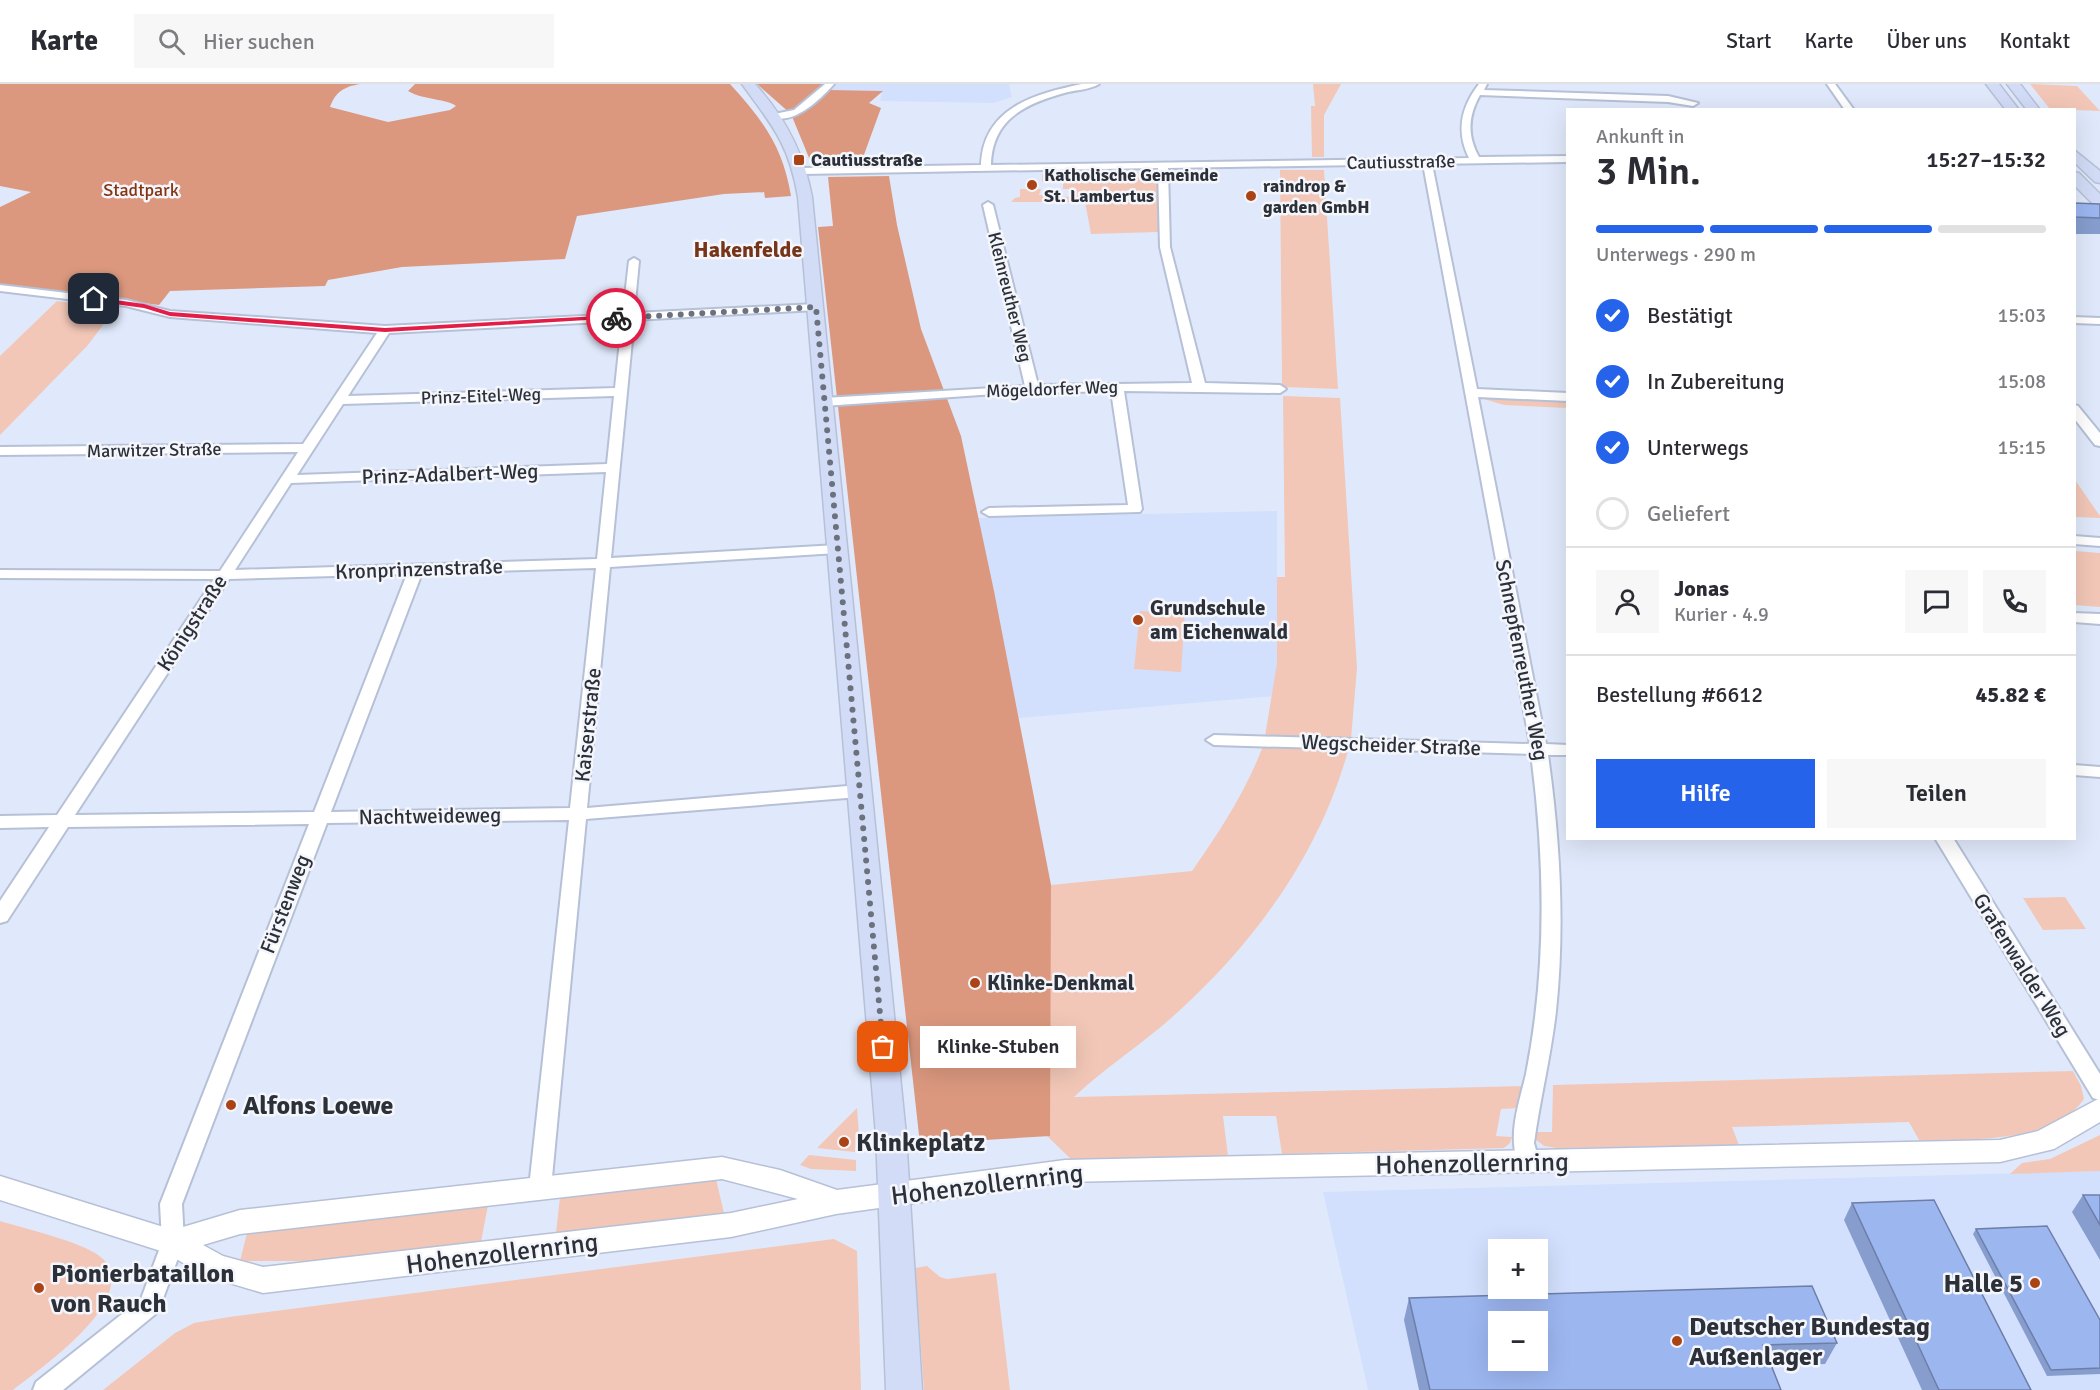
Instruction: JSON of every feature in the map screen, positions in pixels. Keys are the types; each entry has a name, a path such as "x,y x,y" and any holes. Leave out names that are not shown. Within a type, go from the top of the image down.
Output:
{"main road":[{"path":"748,84 789,138 802,171 895,1194 904,1390"},
{"path":"1992,84 2011,108"},
{"path":"2013,84 2032,108"},
{"path":"2076,156 2100,179"},
{"path":"2076,178 2098,199"}],"street":[{"path":"774,116 797,113 830,84"},
{"path":"986,168 990,135 1008,114 1043,97 1095,84"},
{"path":"1476,161 1469,148 1464,124 1470,101 1483,84"},
{"path":"1831,84 1849,108"},
{"path":"1476,92 1668,99 1693,103"},
{"name":"Cautiusstraße","path":"802,171 1566,159"},
{"name":"Schnepfenreuther Weg","path":"1427,162 1539,749 1551,867 1551,952 1546,1014 1523,1143 1528,1161"},
{"path":"1163,165 1165,247 1199,386"},
{"name":"Kleinreuther Weg","path":"988,205 1032,388"},
{"name":"Kaiserstraße","path":"540,1188 634,261"},
{"path":"0,288 126,303 170,314 385,330 816,307"},
{"path":"2076,320 2100,321"},
{"name":"Königstraße","path":"0,916 385,330"},
{"name":"Mögeldorfer Weg","path":"824,402 1032,388 1199,386 1280,389"},
{"path":"989,512 1135,509 1117,387"},
{"name":"Prinz-Eitel-Weg","path":"339,400 622,392"},
{"path":"1471,393 1566,398"},
{"path":"2076,412 2100,442"},
{"name":"Marwitzer Straße","path":"0,451 307,448"},
{"name":"Prinz-Adalbert-Weg","path":"285,479 614,468"},
{"path":"2076,540 2100,542"},
{"name":"Kronprinzenstraße","path":"0,574 224,575 604,564 837,549"},
{"name":"Fürstenweg","path":"173,1242 171,1204 416,569"},
{"path":"2076,617 2100,619"},
{"name":"Wegscheider Straße","path":"1214,740 1566,750"},
{"path":"2076,770 2100,772"},
{"name":"Nachtweideweg","path":"0,822 579,814 859,791"},
{"name":"Grafenwalder Weg","path":"1945,840 2100,1092"},
{"name":"Hohenzollernring","path":"0,1188 173,1242 216,1267 263,1280 731,1225 836,1202 1065,1171 2000,1151 2044,1141 2100,1109"},
{"path":"45,1390 150,1305 173,1242 240,1222 722,1168 757,1174 806,1189 836,1202"}],"shaded area":[{"path":"836,84 1009,84 1012,97 994,103 880,101 882,91 830,90"},
{"path":"1313,84 1341,84 1324,115 1324,157 1312,157 1311,106 1315,106"},
{"path":"2030,84 2077,86 2100,111 2076,110 2076,108 2049,108"},
{"path":"1280,170 1324,170 1338,389 1284,387 1282,384"},
{"path":"1158,172 1159,232 1091,234 1085,202 1011,202 1020,197 1020,189 1041,189 1039,195 1071,197 1070,189 1063,189 1063,183 1042,182 1042,174"},
{"path":"57,301 100,307 117,306 88,345 0,435 0,356"},
{"path":"1283,396 1340,398 1357,668 1351,739 1265,736 1277,663 1277,577 1285,577"},
{"path":"1491,397 1566,400 1566,408 1504,405 1484,399"},
{"path":"2076,481 2100,516 2100,518 2076,517"},
{"name":"Grundschule am Eichenwald","path":"1277,511 1277,663 1274,696 1019,718 978,518"},
{"path":"2076,551 2100,553 2100,607 2076,605"},
{"path":"1140,611 1185,614 1181,672 1134,669"},
{"path":"1263,746 1349,747 1337,785 1304,856 1284,890 1261,922 1209,982 1167,1021 1074,1097 1523,1086 1519,1108 1501,1109 1496,1136 1512,1137 1510,1143 1504,1148 1282,1154 1276,1116 1223,1116 1228,1156 1074,1162 1047,1136 1051,885 1192,871 1232,810"},
{"path":"2065,897 2086,929 2043,930 2023,898"},
{"path":"2073,1071 2081,1086 2084,1099 2070,1114 2052,1124 2008,1136 1961,1140 1919,1140 1909,1122 1732,1127 1739,1145 1557,1148 1544,1146 1534,1138 1536,1132 1552,1132 1553,1085"},
{"path":"857,1108 860,1148 855,1148 855,1152 817,1148"},
{"path":"2100,1135 2100,1171 2010,1174 2022,1163 2050,1159"},
{"path":"809,1155 856,1160 856,1171 811,1169 800,1165"},
{"path":"2100,1171 2100,1390 1368,1390 1323,1192"},
{"path":"716,1179 724,1213 556,1233 560,1197"},
{"path":"488,1205 481,1242 320,1261 240,1261 247,1233"},
{"path":"0,1221 84,1247 103,1259 111,1276 109,1294 98,1313 82,1332 13,1390 0,1390"},
{"path":"834,1239 857,1251 861,1390 103,1390 175,1333 194,1323"},
{"path":"927,1266 940,1277 947,1279 996,1273 1010,1390 924,1390 915,1268"}],"green space":[{"name":"Stadtpark","path":"0,84 360,84 341,91 330,107 388,122 450,110 456,106 408,91 415,84 730,84 770,135 783,163 791,196 765,198 764,192 724,194 577,216 565,259 402,267 328,280 325,286 170,291 159,305 0,285 0,207 31,192 0,186"},
{"path":"757,84 836,84 830,90 883,91 869,103 881,108 861,163 812,165 791,114"},
{"path":"889,176 897,225 921,329 961,436 994,591 1051,885 1050,1136 920,1144 818,227 833,226 828,177"}],"building":[{"path":"2076,203 2100,204 2100,218 2076,217"},
{"path":"2083,1195 2100,1195 2100,1225"},
{"path":"1934,1200 2031,1390 1939,1390 1852,1203"},
{"name":"Halle 5","path":"2047,1226 2100,1320 2100,1368 2051,1370 1976,1229"},
{"name":"Deutscher Bundestag Außenlager","path":"1812,1286 1837,1343 1763,1345 1781,1390 1430,1390 1409,1298 1488,1296 1488,1299 1548,1299 1548,1294"}],"way so far":[{"path":"616,318 640,314 816,307 883,1047"}],"place":[{"name":"Cautiusstraße","path":"799,160"},
{"name":"Katholische Gemeinde St. Lambertus","path":"1032,185"},
{"name":"raindrop & garden GmbH","path":"1251,196"},
{"name":"Grundschule am Eichenwald","path":"1138,620"},
{"name":"Klinke-Denkmal","path":"975,983"},
{"name":"Klinke-Stuben","path":"883,1047"},
{"name":"Alfons Loewe","path":"231,1105"},
{"name":"Klinkeplatz","path":"844,1142"},
{"name":"Halle 5","path":"2035,1283"},
{"name":"Pionierbataillon von Rauch","path":"39,1288"},
{"name":"Deutscher Bundestag Außenlager","path":"1677,1341"}],"district":[{"name":"Hakenfelde","path":"748,249"}],"route":[{"path":"94,299 144,306 170,314 385,330 616,318"}]}
